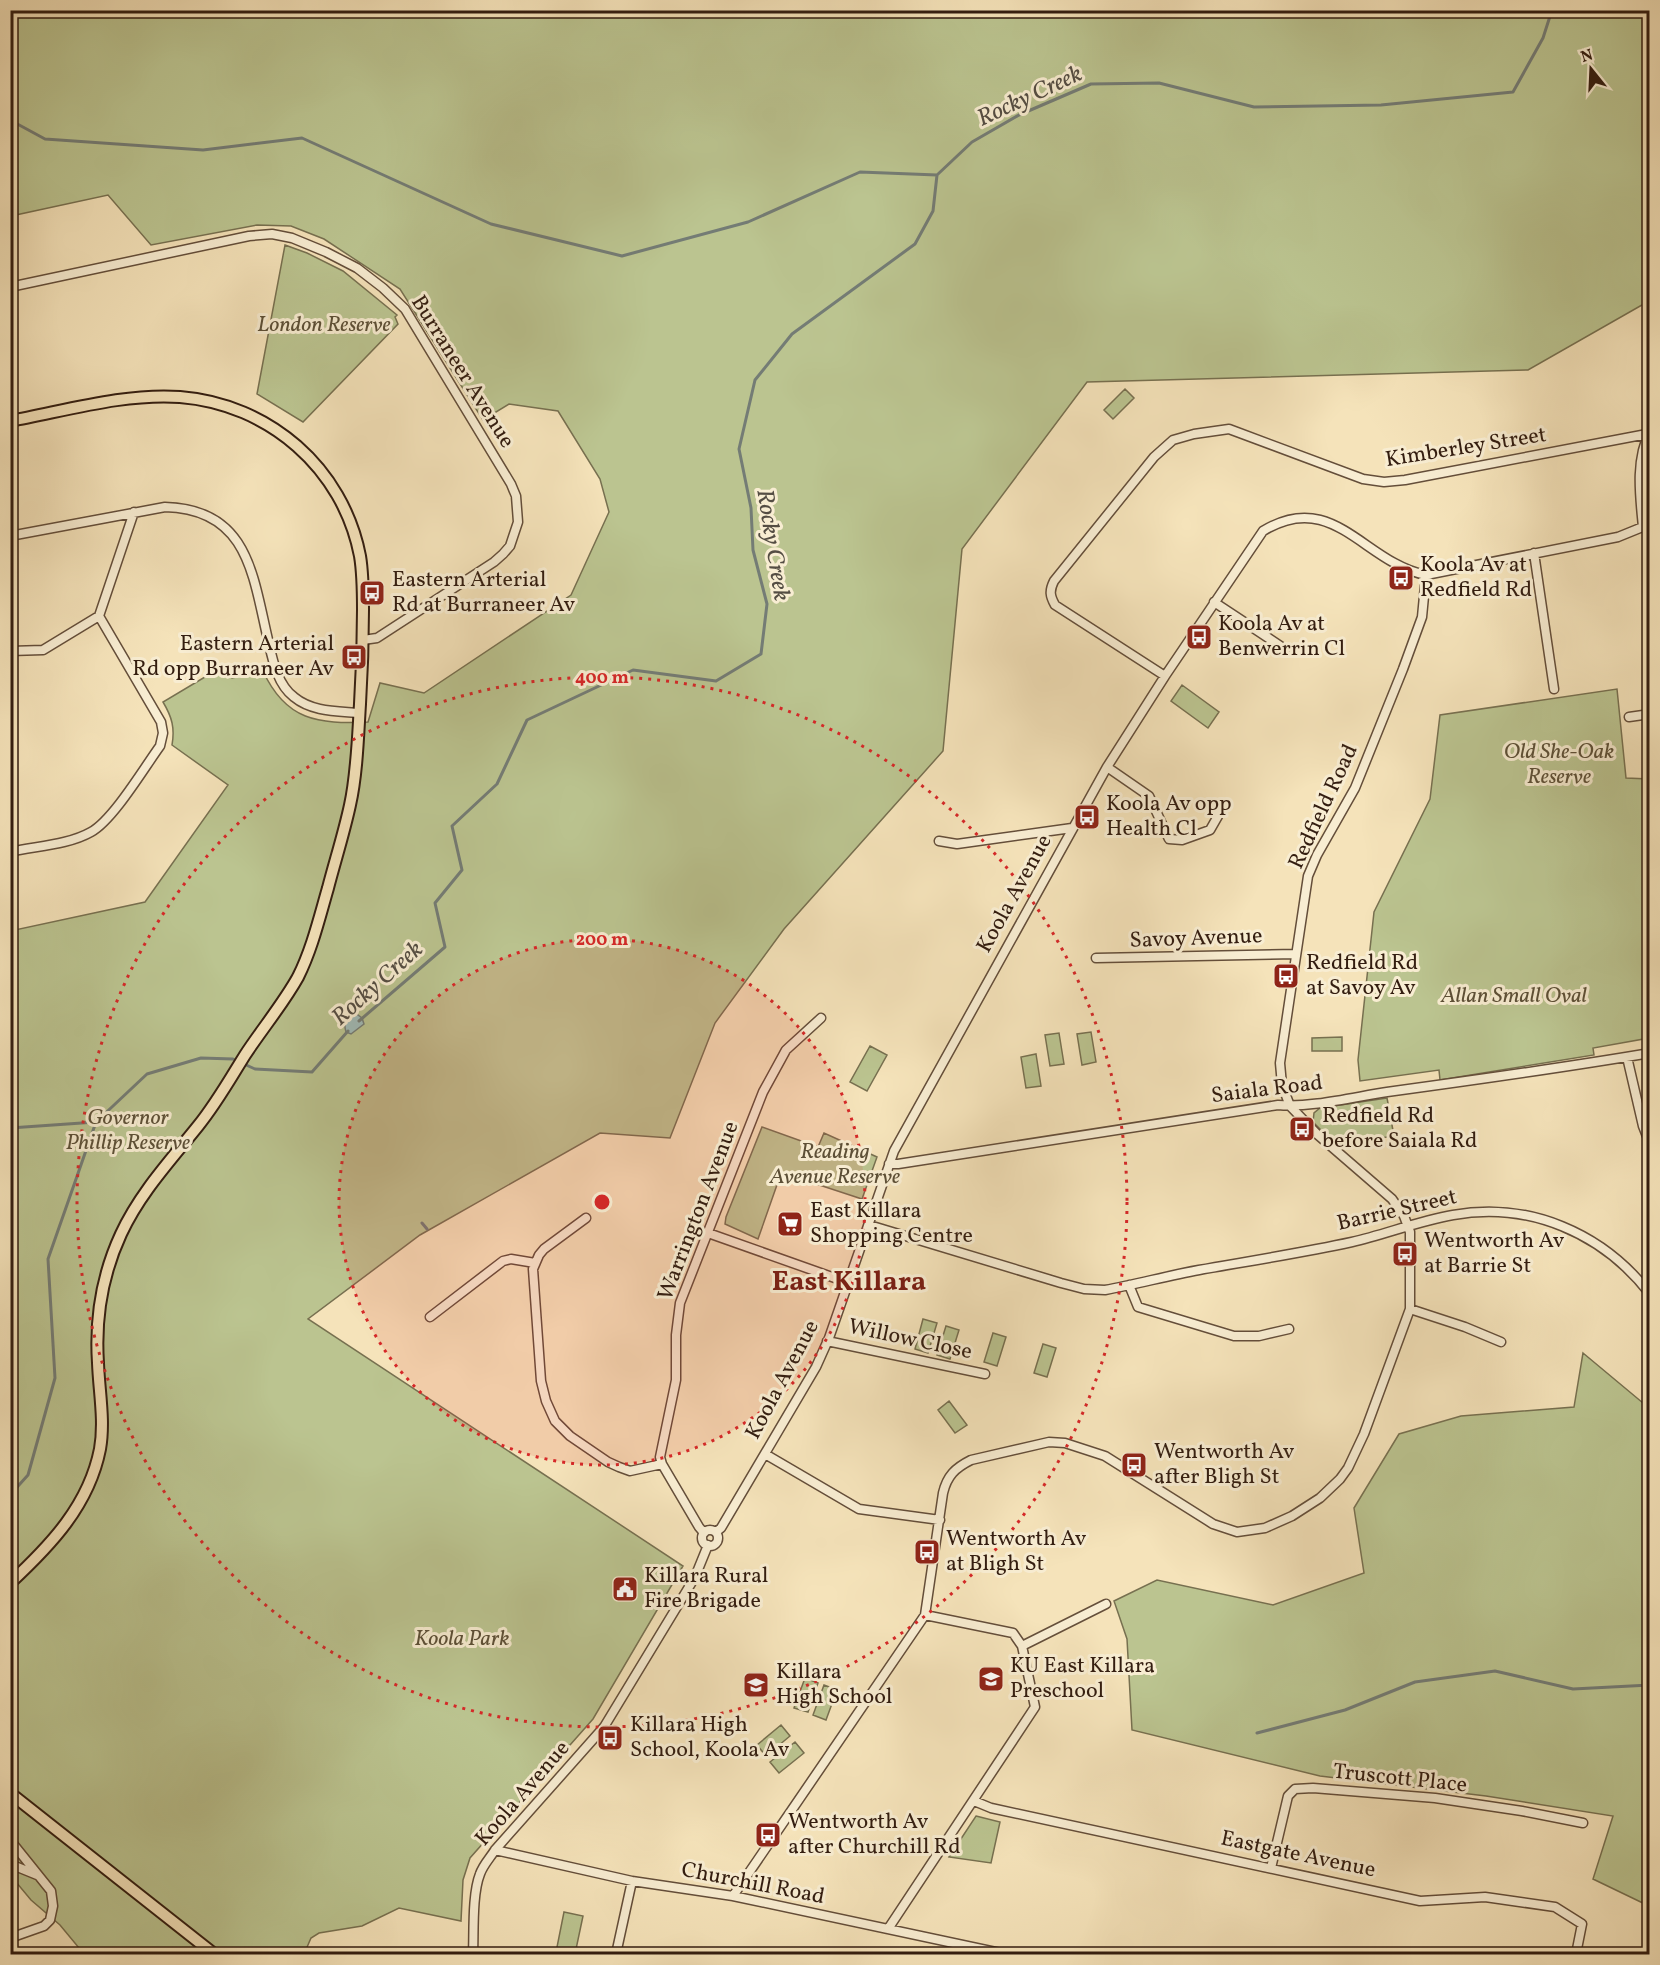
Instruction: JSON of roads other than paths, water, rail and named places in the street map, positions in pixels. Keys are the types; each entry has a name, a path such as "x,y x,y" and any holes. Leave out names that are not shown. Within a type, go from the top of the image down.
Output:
{"main road":[{"path":"10,422 120,401 171,397 203,400 224,405 266,423 291,440 313,460 346,511 360,556 363,640 351,802 314,940 297,979 215,1105 145,1192 129,1218 114,1250 99,1307 97,1346 102,1427 99,1454 88,1487 66,1526 10,1583"},
{"path":"10,1577 38,1557"},
{"path":"10,1793 214,1954"},
{"path":"10,1802 70,1839"}],"street":[{"name":"Burraneer Avenue","path":"10,287 249,236 272,234 292,238 357,268 405,309 511,484 516,496 518,522 510,546 494,562 377,638 363,640"},
{"name":"Kimberley Street","path":"1165,676 1055,605 1050,597 1050,589 1054,581 1154,457 1173,440 1194,434 1229,429 1363,479 1384,482 1405,480 1648,433"},
{"path":"1426,575 1618,537 1646,525 1640,483 1642,459 1648,433"},
{"path":"10,536 165,507 183,507 216,520 229,531 251,567 273,663 280,679 293,697 319,710 359,713"},
{"path":"10,651 43,650 99,616 134,512"},
{"name":"Koola Avenue","path":"716,1532 721,1528 816,1367 849,1283 894,1151 1107,767 1263,531 1287,518 1314,517 1340,528 1408,572 1426,575"},
{"path":"1534,553 1554,689"},
{"name":"Redfield Road","path":"1408,1226 1392,1199 1318,1135 1290,1106 1282,1085 1280,1063 1308,876 1317,855 1356,788 1403,669 1422,617 1426,575"},
{"path":"1214,602 1285,650"},
{"path":"10,852 71,839 90,833 105,823 160,746 163,733 161,722 99,616"},
{"path":"1629,717 1650,714"},
{"path":"1107,767 1149,796 1169,839 1182,840 1210,830 1218,816 1219,804"},
{"path":"939,840 957,844 1072,828"},
{"name":"Savoy Avenue","path":"1096,958 1296,954"},
{"name":"Warrington Avenue","path":"662,1464 660,1457 676,1380 676,1335 680,1303 763,1092 786,1050 821,1018"},
{"name":"Saiala Road","path":"889,1164 902,1164 1278,1105 1290,1106 1566,1068 1650,1053"},
{"path":"1628,1057 1643,1126 1650,1144"},
{"name":"Barrie Street","path":"869,1225 1084,1289 1105,1290 1352,1241 1468,1213 1508,1212 1535,1216 1565,1226 1610,1252 1625,1265 1650,1294"},
{"path":"586,1218 544,1249 535,1263 532,1277 541,1381 546,1401 555,1420 570,1436 608,1462 630,1471 662,1464 704,1533 703,1540 708,1545 717,1542 716,1532 708,1530 704,1533"},
{"path":"734,1896 925,1615 946,1482 952,1472 971,1460 1049,1442 1065,1443 1105,1456 1224,1529 1237,1533 1246,1532 1278,1522 1320,1498 1340,1479 1348,1468 1364,1434 1410,1310 1411,1272 1408,1226"},
{"path":"708,1233 849,1283"},
{"path":"430,1317 503,1261 511,1259 535,1263"},
{"path":"1130,1285 1138,1307 1234,1336 1259,1336 1289,1329"},
{"path":"1410,1310 1465,1327 1501,1342"},
{"name":"Willow Close","path":"827,1341 984,1374"},
{"path":"765,1454 859,1509 940,1520"},
{"name":"Koola Avenue","path":"473,1954 478,1879 484,1866 495,1850 604,1727 695,1577 708,1545"},
{"path":"1022,1646 1106,1605"},
{"path":"888,1929 1035,1707 1022,1646 1013,1633 925,1615"},
{"name":"Truscott Place","path":"1271,1868 1288,1796 1295,1790 1313,1788 1435,1798 1583,1823"},
{"name":"Eastgate Avenue","path":"974,1801 991,1808 1420,1901 1485,1897 1555,1907 1582,1924 1576,1954"},
{"path":"10,1840 51,1891 53,1906 50,1920 44,1926 10,1938"},
{"name":"Churchill Road","path":"495,1850 632,1881 734,1896 985,1952 1005,1954"},
{"path":"10,1864 40,1876"},
{"path":"616,1954 632,1881"}],"water":[{"path":"354,1012 362,1018 364,1024 351,1034 346,1032 345,1022"}],"waterway":[{"name":"Rocky Creek","path":"359,1021 445,947 435,903 462,870 452,826 497,784 527,720 633,670 716,681 761,654 767,604 753,550 751,508 739,449 755,380 792,334 915,244 933,211 937,175 972,142 1019,115 1091,84 1159,83 1254,107 1381,105 1513,92 1543,38 1552,10"},
{"path":"10,120 45,139 203,150 302,138 491,224 622,256 748,222 860,172 937,175"},
{"name":"Rocky Creek","path":"10,1495 28,1475 55,1378 48,1259 96,1122 147,1074 201,1058 233,1059 255,1069 312,1072 348,1031"},
{"path":"10,1128 96,1122"},
{"path":"422,1223 427,1229"},
{"path":"1257,1733 1345,1710 1415,1682 1495,1671 1573,1689 1650,1685"}],"place":[{"name":"Koola Av at Redfield Rd","path":"1401,578"},
{"name":"Eastern Arterial Rd at Burraneer Av","path":"372,593"},
{"name":"Koola Av at Benwerrin Cl","path":"1199,637"},
{"name":"Eastern Arterial Rd opp Burraneer Av","path":"354,657"},
{"name":"Koola Av opp Health Cl","path":"1087,817"},
{"name":"Redfield Rd at Savoy Av","path":"1286,976"},
{"name":"Redfield Rd before Saiala Rd","path":"1302,1129"},
{"name":"East Killara Shopping Centre","path":"790,1224"},
{"name":"Wentworth Av at Barrie St","path":"1405,1254"},
{"name":"Wentworth Av after Bligh St","path":"1134,1465"},
{"name":"Wentworth Av at Bligh St","path":"927,1552"},
{"name":"Killara Rural Fire Brigade","path":"625,1589"},
{"name":"KU East Killara Preschool","path":"991,1679"},
{"name":"Killara High School","path":"756,1685"},
{"name":"Killara High School, Koola Av","path":"610,1738"},
{"name":"Wentworth Av after Churchill Rd","path":"768,1835"}],"district":[{"name":"East Killara","path":"849,1282"}],"park label":[{"name":"London Reserve","path":"324,325"},
{"name":"Old She-Oak Reserve","path":"1559,764"},
{"name":"Allan Small Oval","path":"1514,996"},
{"name":"Governor Phillip Reserve","path":"128,1130"},
{"name":"Reading Avenue Reserve","path":"835,1164"},
{"name":"Koola Park","path":"462,1639"}]}
